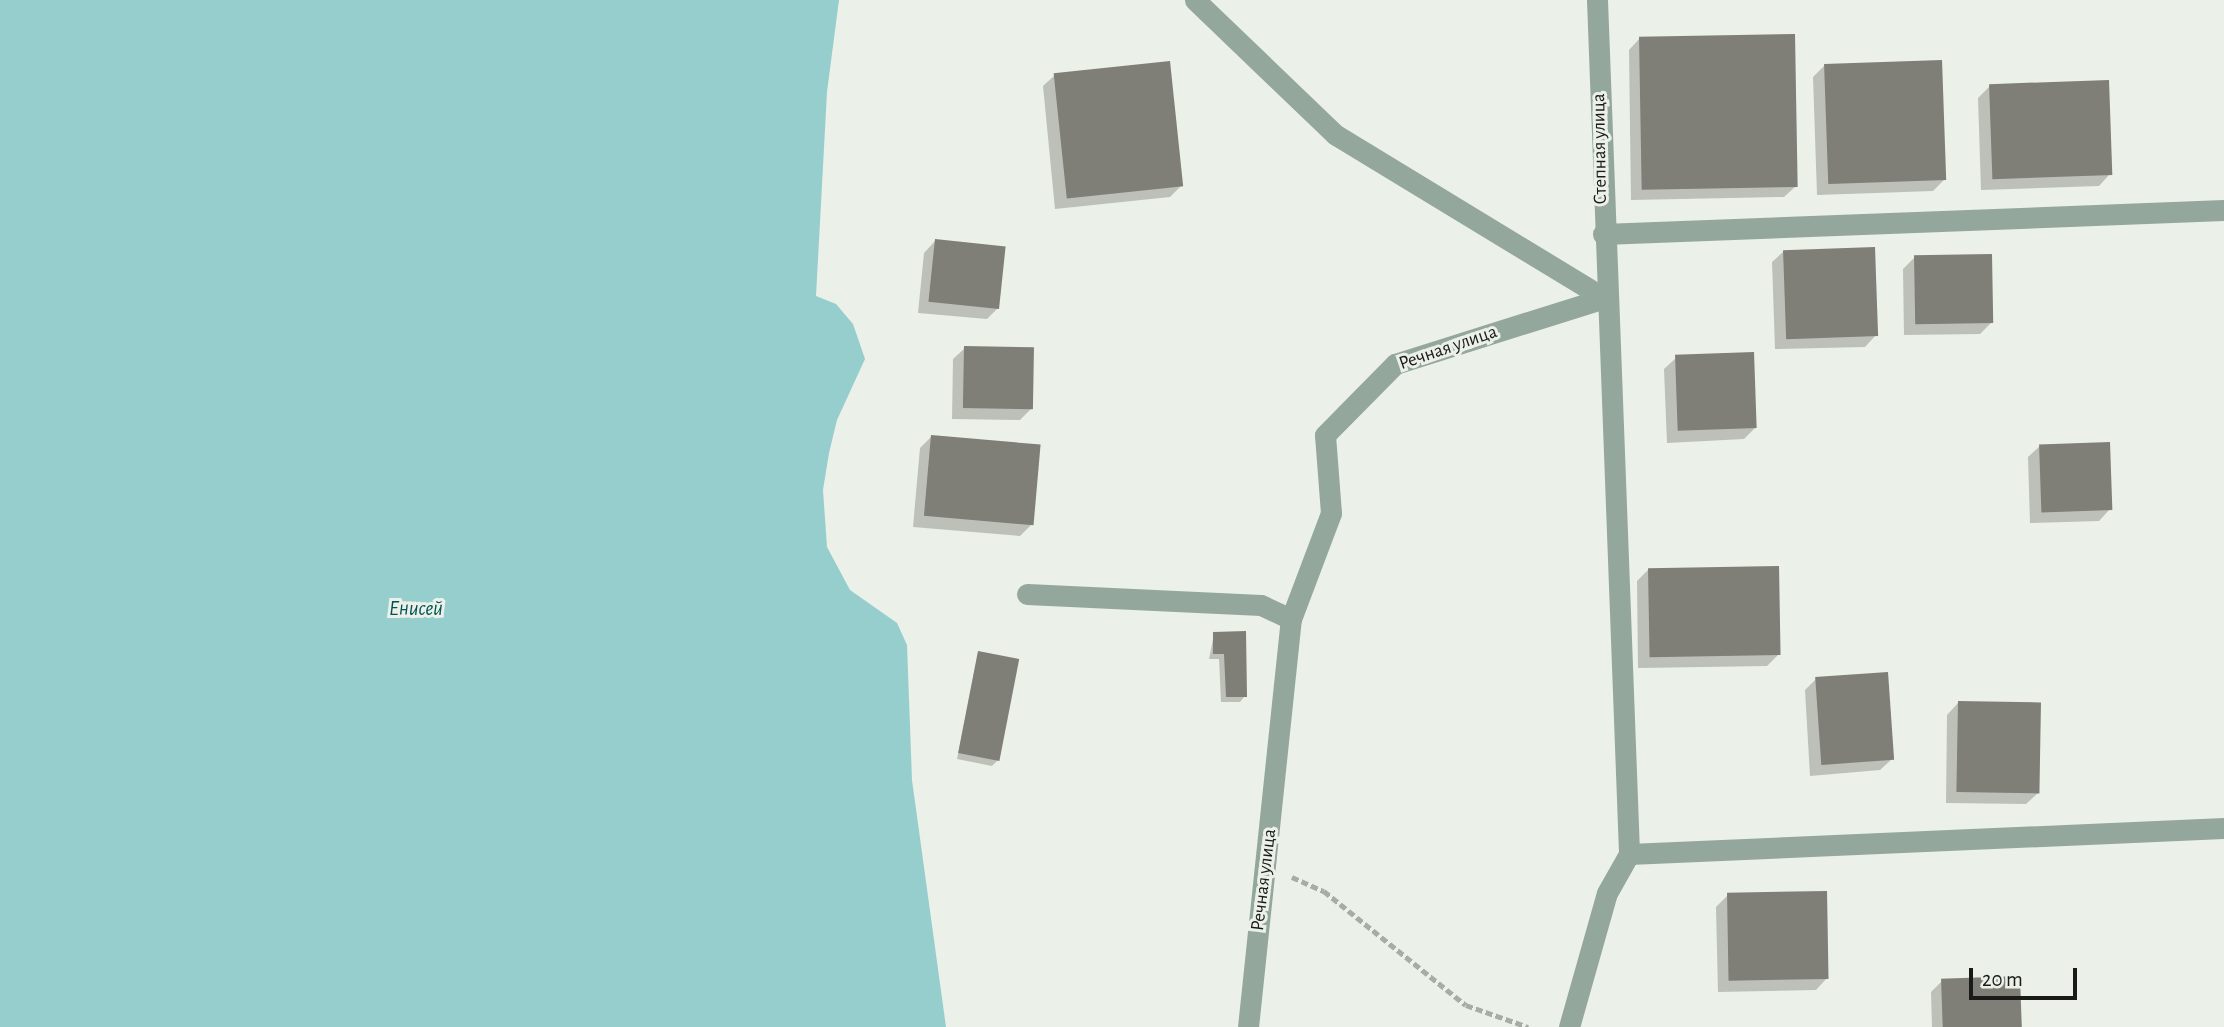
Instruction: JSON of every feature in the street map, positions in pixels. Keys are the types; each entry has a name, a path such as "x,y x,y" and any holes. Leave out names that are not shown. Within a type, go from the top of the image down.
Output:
{"lane":[{"path":"1195,0 1336,135 1604,298"},
{"name":"Степная улица","path":"1597,0 1604,298 1629,854"},
{"path":"1603,234 2224,210"},
{"name":"Речная улица","path":"1248,1027 1291,619 1331,513 1325,435 1395,364 1604,298"},
{"path":"1027,594 1261,605 1291,619"},
{"path":"1569,1027 1607,892 1629,854 2224,828"}],"path":[{"path":"1267,866 1324,891 1466,1005 1528,1027"}],"water":[{"name":"Енисей","path":"0,0 839,0 827,92 816,296 836,304 853,324 865,359 837,420 829,453 823,490 827,547 850,590 897,623 907,645 912,780 946,1027 0,1027"}],"building":[{"path":"1795,34 1798,187 1642,190 1639,37"},
{"path":"1942,60 1946,180 1828,184 1824,64"},
{"path":"1170,61 1183,186 1067,199 1054,73"},
{"path":"2109,80 2112,175 1992,179 1989,84"},
{"path":"935,239 1006,246 999,309 928,302"},
{"path":"1875,247 1878,336 1786,339 1783,250"},
{"path":"1992,254 1993,323 1915,324 1914,255"},
{"path":"964,346 1034,347 1033,409 963,408"},
{"path":"1754,352 1757,428 1678,431 1675,355"},
{"path":"931,435 1041,445 1034,525 924,516"},
{"path":"2110,442 2112,510 2041,512 2039,444"},
{"path":"1779,566 1781,655 1650,657 1648,568"},
{"path":"1246,631 1247,697 1226,697 1224,654 1213,654 1213,632"},
{"path":"978,651 1019,659 999,761 958,753"},
{"path":"1888,672 1894,760 1821,765 1815,677"},
{"path":"1958,701 2041,702 2039,793 1956,792"},
{"path":"1827,891 1829,979 1729,981 1727,893"},
{"path":"2020,976 2022,1027 1943,1027 1941,979"}]}
